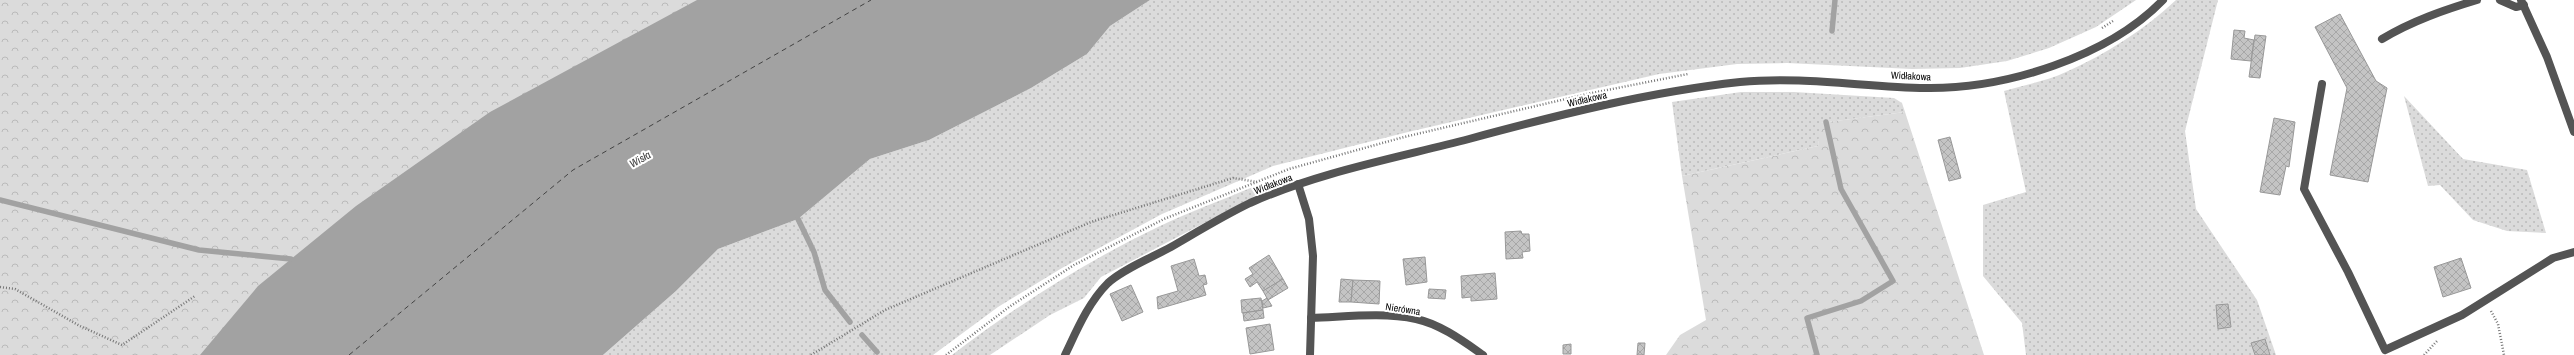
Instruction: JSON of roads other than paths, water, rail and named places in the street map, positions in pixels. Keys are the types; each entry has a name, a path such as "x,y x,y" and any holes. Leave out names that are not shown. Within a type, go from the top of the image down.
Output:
{"street":[{"name":"Widłakowa","path":"1065,355 1090,305 1110,281 1248,204 1298,184 1516,126 1650,95 1742,82 1810,79 1927,88 1982,84 2060,63 2113,40 2152,12 2163,0"},
{"path":"2382,39 2433,14 2477,0"},
{"path":"2500,0 2516,7 2522,3 2547,57 2574,132"},
{"path":"2322,84 2304,189 2348,272 2385,350 2486,302 2552,258 2574,252"},
{"path":"1298,184 1309,219 1313,256 1310,355"},
{"name":"Nierówna","path":"1311,318 1376,315 1416,319 1454,335 1483,355"}],"water":[{"name":"Wisła","path":"697,0 1150,0 1110,26 1087,54 1031,88 929,140 870,159 798,219 718,249 676,291 603,355 200,355 258,286 356,206 490,112"}],"waterway":[{"path":"1832,31 1835,0"},
{"path":"1817,355 1807,318 1861,301 1893,281 1841,189 1826,122"},
{"path":"0,200 199,250 291,259"},
{"path":"798,219 814,252 825,290 850,322"},
{"path":"862,335 877,352"}]}
